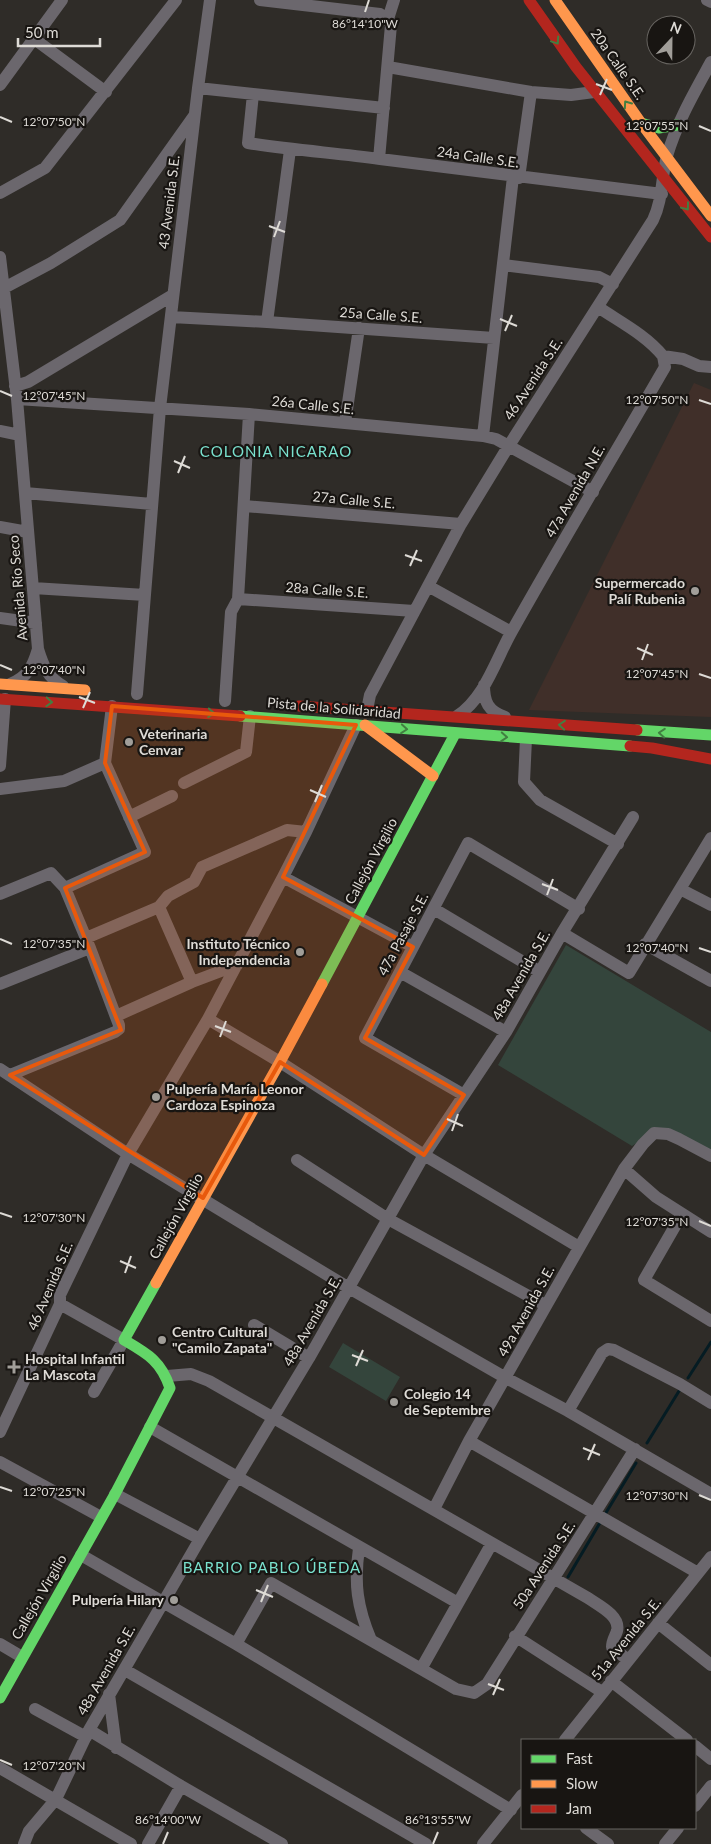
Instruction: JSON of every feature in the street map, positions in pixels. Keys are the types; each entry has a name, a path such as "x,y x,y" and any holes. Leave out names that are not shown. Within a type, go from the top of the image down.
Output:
{"street":[{"path":"0,84 62,0"},
{"path":"0,193 45,168 176,0"},
{"name":"43 Avenida S.E.","path":"137,694 160,408 210,0"},
{"path":"260,0 292,1 380,14 388,19 391,25 379,158"},
{"path":"388,19 394,0"},
{"path":"529,0 594,92 663,175 711,238"},
{"name":"20a Calle S.E.","path":"555,0 641,123 711,216"},
{"path":"707,0 711,2"},
{"path":"33,38 106,92"},
{"name":"46 Avenida S.E.","path":"367,710 370,694 461,524 508,447 654,220 662,194 663,175 667,157 677,125 711,62"},
{"path":"388,68 532,92 571,95 594,92"},
{"path":"198,88 384,108"},
{"path":"484,436 503,265 516,177 532,92"},
{"name":"24a Calle S.E.","path":"253,94 248,143 290,150 379,158 516,177 662,194"},
{"path":"4,288 51,263 120,220 195,114"},
{"path":"641,123 659,128 677,125"},
{"path":"267,322 290,150"},
{"name":"Avenida Río Seco","path":"0,257 4,288 5,345 16,393 38,649 43,664 50,676 55,682 68,689"},
{"path":"503,265 599,276 612,284"},
{"path":"16,393 28,382 173,295"},
{"path":"598,306 645,338 663,356 683,359 699,366 711,367"},
{"name":"25a Calle S.E.","path":"171,317 494,338"},
{"path":"345,424 359,328"},
{"name":"47a Avenida N.E.","path":"456,716 468,707 484,685 511,632 665,367 663,356"},
{"name":"26a Calle S.E.","path":"16,393 160,408 249,414 484,436 496,439 592,492"},
{"path":"225,701 231,612 238,599 249,414"},
{"path":"0,432 20,435"},
{"path":"25,493 152,504"},
{"name":"27a Calle S.E.","path":"244,506 461,524"},
{"path":"0,527 28,532"},
{"path":"428,586 511,632"},
{"path":"33,588 145,596"},
{"name":"28a Calle S.E.","path":"238,599 414,611"},
{"path":"0,618 36,624"},
{"name":"Avenida Río Seco","path":"4,685 18,681 30,670 38,649"},
{"path":"4,685 98,691"},
{"path":"484,685 486,704 491,710 514,721"},
{"path":"0,766 3,699"},
{"name":"Pista de la Solidaridad","path":"3,699 250,716 455,734 613,744 666,750 711,759"},
{"name":"Pista de la Solidaridad","path":"291,705 711,735"},
{"path":"65,888 145,852 105,763 112,706"},
{"path":"184,783 246,752 250,716"},
{"name":"Pista de la Solidaridad","path":"610,728 651,722 711,724"},
{"path":"360,725 433,776"},
{"name":"46 Avenida S.E.","path":"0,1432 60,1304 60,1295 128,1154 208,1019 360,725"},
{"name":"Callejón Virgilio","path":"124,1340 280,1062 455,734"},
{"path":"526,739 524,782 540,800 618,844"},
{"name":"Pista de la Solidaridad","path":"666,750 711,750"},
{"path":"0,789 64,781 105,763"},
{"path":"129,817 172,796"},
{"name":"48a Avenida S.E.","path":"24,1844 29,1831 56,1799 109,1694 309,1358 424,1155 506,1032 562,933 633,817"},
{"path":"0,984 159,907 168,896 194,882 202,868 287,830 306,832"},
{"path":"562,933 629,973 711,838"},
{"name":"47a Pasaje S.E.","path":"464,1096 364,1038 468,843 578,909"},
{"path":"0,894 52,873 65,888 119,1025 119,1029 116,1032 5,1072"},
{"path":"283,877 413,947"},
{"path":"680,889 711,905"},
{"path":"159,907 192,982"},
{"path":"434,908 540,972"},
{"path":"646,944 711,981"},
{"path":"116,1016 192,982 237,965"},
{"path":"400,972 506,1032"},
{"path":"208,1019 280,1062 424,1155 580,1247"},
{"path":"5,1072 128,1154 349,1288 635,1449 711,1494"},
{"name":"49a Avenida S.E.","path":"434,1509 469,1441 506,1378 545,1305 624,1169 643,1144 654,1133 668,1134 711,1156"},
{"path":"298,1160 388,1219 545,1305"},
{"path":"624,1169 656,1197 711,1232"},
{"path":"682,1214 644,1280 711,1320"},
{"path":"60,1304 158,1361 167,1376 191,1374 208,1381 588,1598 617,1622 617,1630 612,1641 612,1647 628,1660"},
{"path":"254,1325 309,1358"},
{"path":"94,1392 124,1340"},
{"path":"568,1411 602,1353 608,1349 614,1350 680,1384 711,1403"},
{"name":"Callejón Virgilio","path":"0,1698 115,1494 150,1427 170,1388 167,1376"},
{"path":"150,1427 458,1603"},
{"path":"469,1441 600,1516 707,1565"},
{"name":"50a Avenida S.E.","path":"420,1669 456,1689 474,1693 486,1684 553,1578 600,1516 635,1449"},
{"path":"0,1462 101,1517"},
{"path":"115,1494 200,1539"},
{"path":"236,1644 272,1583 420,1669 492,1543"},
{"path":"359,1548 356,1571 357,1595 362,1618 371,1640"},
{"path":"81,1555 236,1644 511,1810"},
{"name":"51a Avenida S.E.","path":"566,1739 707,1565"},
{"path":"658,1623 711,1665"},
{"path":"515,1636 602,1692"},
{"path":"0,1644 22,1657"},
{"path":"125,1670 426,1844"},
{"path":"611,1681 686,1739"},
{"path":"109,1694 116,1748"},
{"path":"35,1709 116,1748 282,1844"},
{"path":"696,1747 711,1759"},
{"path":"0,1768 131,1844"},
{"path":"148,1844 181,1786"},
{"path":"696,1805 711,1786"},
{"path":"483,1844 521,1797"},
{"path":"587,1829 603,1843"},
{"path":"665,1844 677,1829"}],"highlighted area":[{"path":"112,706 356,725 283,877 413,947 365,1038 464,1095 424,1155 280,1062 203,1198 10,1075 121,1030 65,888 145,852 105,763"}],"shaded area":[{"path":"694,383 711,390 711,717 529,710"}],"green space":[{"path":"566,945 711,1032 711,1160 682,1143 648,1136 632,1146 498,1065"},
{"path":"343,1343 400,1377 386,1401 329,1367"}],"waterway":[{"path":"688,1378 711,1342"},
{"path":"647,1443 679,1391"},
{"path":"604,1516 636,1463"},
{"path":"568,1577 601,1521"}],"traffic: fast":[{"path":"641,123 659,128 677,125"},
{"path":"240,716 630,746"},
{"path":"637,730 711,735"},
{"path":"322,984 455,734"},
{"path":"0,1698 115,1494 170,1388 162,1371 153,1359 124,1340 156,1283"}],"traffic: slow":[{"path":"555,0 641,123 711,216"},
{"path":"0,684 85,690"},
{"path":"365,725 433,776"},
{"path":"156,1283 322,984"}],"traffic: jam":[{"path":"529,0 576,67 711,237"},
{"path":"0,699 240,716"},
{"path":"299,706 637,730"},
{"path":"630,746 652,748 711,759"}],"place":[{"name":"Supermercado Palí Rubenia","path":"695,591"},
{"name":"Veterinaria Cenvar","path":"129,742"},
{"name":"Instituto Técnico Independencia","path":"300,952"},
{"name":"Pulpería María Leonor Cardoza Espinoza","path":"156,1097"},
{"name":"Centro Cultural \"Camilo Zapata\"","path":"162,1340"},
{"name":"Hospital Infantil La Mascota","path":"14,1367"},
{"name":"Colegio 14 de Septembre","path":"394,1402"},
{"name":"Pulpería Hilary","path":"174,1600"}],"district":[{"name":"COLONIA NICARAO","path":"276,452"},
{"name":"BARRIO PABLO ÚBEDA","path":"272,1568"}]}
